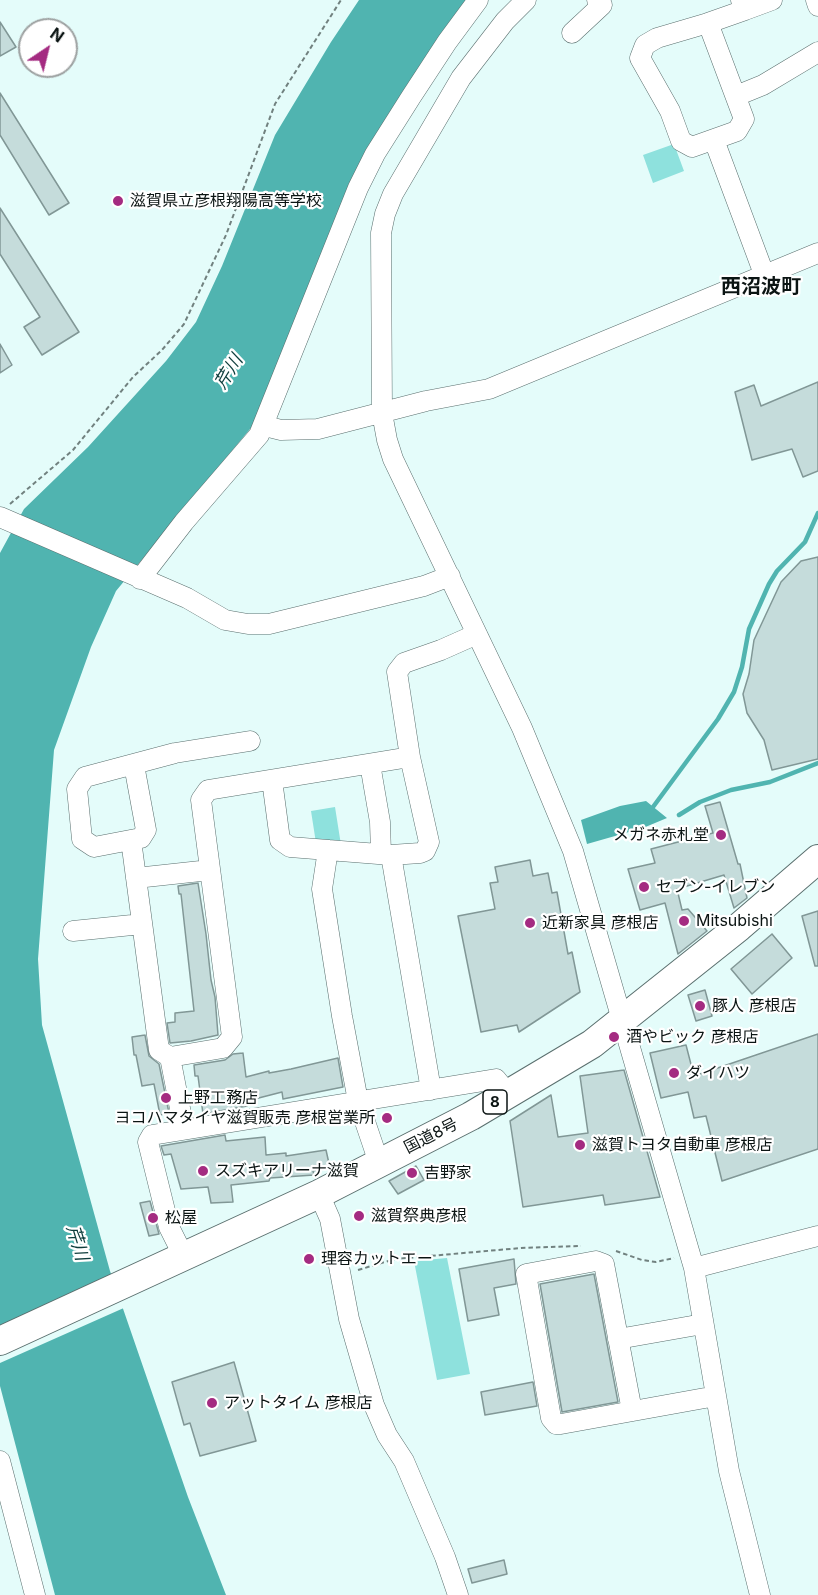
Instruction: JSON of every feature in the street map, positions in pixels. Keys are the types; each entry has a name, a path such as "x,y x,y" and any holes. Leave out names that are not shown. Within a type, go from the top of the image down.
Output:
{"highway":[{"name":"国道8号","path":"0,1341 319,1194 471,1116 592,1044 739,927 818,859"}],"street":[{"path":"135,577 247,452 265,426 358,188 375,154 411,97 478,0"},
{"path":"526,0 505,21 461,78 398,185 385,214 381,233 382,412 393,459 522,728 567,834 632,1053 704,1324 729,1471 760,1595"},
{"path":"572,33 602,5 597,0"},
{"path":"708,23 744,119 737,131 692,147 681,141 670,111 640,58 645,45 657,38 708,23 743,5 772,0"},
{"path":"816,0 818,6"},
{"path":"736,96 763,85 818,52"},
{"path":"714,140 739,219 764,274"},
{"path":"265,426 281,430 318,429 426,401 489,389 653,323 764,274 818,254"},
{"path":"6,514 135,577 187,597 225,620 248,624 269,624 424,586 450,576"},
{"path":"272,780 280,840 290,847 386,854 420,853 428,847 429,842 410,757 397,672 404,663 477,634"},
{"path":"134,765 146,830 141,838 94,847 82,839 77,789 85,777 176,753 250,741"},
{"path":"131,840 159,1050 170,1057 223,1048 232,1036 201,800 208,790 410,757"},
{"path":"370,764 431,1090"},
{"path":"328,850 322,888 358,1101 380,1163"},
{"path":"136,878 210,870"},
{"path":"73,931 142,924"},
{"path":"170,1057 184,1130"},
{"path":"184,1257 169,1227 148,1142 152,1135 496,1079 508,1094"},
{"path":"319,1194 330,1219 349,1318 374,1405 387,1435 404,1461 452,1569 458,1595"},
{"path":"688,1263 818,1236"},
{"path":"632,1412 604,1264 596,1261 526,1274 548,1423 561,1424 632,1412 716,1396"},
{"path":"618,1339 704,1324"},
{"path":"0,1461 35,1595"}],"path":[{"path":"6,514 73,450 133,377 162,350 184,324 226,235 275,104 341,0"},
{"path":"342,1278 355,1270 395,1259 521,1248 588,1245"},
{"path":"610,1249 649,1261 688,1263"}],"shaded area":[{"path":"674,144 684,171 653,183 643,155"},
{"path":"335,807 341,845 316,843 311,811"},
{"path":"447,1258 470,1374 437,1380 414,1261"}],"water":[{"name":"芹川","path":"359,0 469,0 392,113 348,187 299,318 255,423 116,591 91,647 54,750 38,959 42,1025 110,1271 188,1497 226,1595 55,1595 0,1386 0,553 24,509 88,447 166,361 196,322 222,266 275,135"},
{"path":"646,801 667,818 643,828 587,844 581,820 620,806"}],"pier":[{"path":"115,1275 126,1307 0,1363 0,1327"}],"building":[{"path":"0,22 16,47 0,56"},
{"path":"0,93 69,203 49,215 0,135"},
{"path":"0,208 79,332 42,355 24,327 40,317 0,254"},
{"path":"0,344 12,365 0,373"},
{"path":"818,382 818,471 803,477 792,449 752,460 735,392 754,385 761,406"},
{"path":"818,557 818,759 772,770 764,740 747,713 743,694 749,674 754,640 781,582 801,561"},
{"path":"720,802 738,864 740,864 747,898 734,908 724,875 677,889 682,910 688,909 707,931 678,954 665,903 640,910 628,869 655,863 651,849 713,833 705,806"},
{"name":"近新家具 彦根店","path":"530,860 533,876 548,873 552,893 557,892 568,954 572,952 580,992 519,1032 517,1025 481,1032 458,916 495,909 490,883 498,882 495,867"},
{"path":"198,883 215,997 218,1035 170,1043 167,1023 175,1022 175,1013 194,1011 181,894 179,894 178,886"},
{"path":"818,911 818,966 815,966 802,916"},
{"path":"772,934 792,958 752,994 731,969"},
{"name":"豚人 彦根店","path":"705,990 712,1016 696,1021 688,995"},
{"path":"818,1034 818,1149 722,1181 706,1116 694,1118 688,1092 661,1098 650,1053 686,1045 694,1076"},
{"path":"145,1035 149,1056 159,1064 169,1113 160,1115 154,1084 142,1086 132,1037"},
{"path":"243,1053 246,1077 338,1058 343,1087 283,1099 282,1092 247,1101 247,1106 203,1114 198,1076 195,1076 194,1065 225,1060 233,1054"},
{"name":"滋賀トヨタ自動車 彦根店","path":"624,1070 660,1197 605,1205 603,1195 523,1207 510,1121 551,1095 558,1137 588,1133 580,1076"},
{"path":"225,1135 226,1141 265,1137 266,1155 286,1153 286,1156 326,1150 330,1168 313,1171 314,1175 270,1178 269,1181 231,1185 233,1202 211,1203 208,1187 181,1189 171,1154 164,1155 161,1146"},
{"name":"吉野家","path":"416,1166 424,1180 398,1194 389,1181"},
{"path":"150,1201 159,1234 149,1236 140,1203"},
{"path":"514,1259 516,1284 494,1288 499,1315 468,1321 459,1269"},
{"path":"594,1274 618,1402 562,1412 540,1284"},
{"name":"アットタイム 彦根店","path":"234,1362 256,1441 200,1456 190,1423 184,1425 172,1382"},
{"path":"533,1382 537,1406 485,1415 481,1392"},
{"path":"504,1560 507,1574 472,1583 468,1569"}],"waterway":[{"path":"653,807 718,719 734,692 742,667 749,629 769,584 777,571 805,542 818,513"},
{"path":"679,815 700,802 731,790 770,782 818,763"}],"place":[{"name":"滋賀県立彦根翔陽高等学校","path":"118,201"},
{"name":"メガネ赤札堂","path":"721,835"},
{"name":"セブン-イレブン","path":"644,887"},
{"name":"Mitsubishi","path":"684,921"},
{"name":"近新家具 彦根店","path":"530,923"},
{"name":"豚人 彦根店","path":"700,1006"},
{"name":"酒やビック 彦根店","path":"614,1037"},
{"name":"ダイハツ","path":"674,1073"},
{"name":"上野工務店","path":"166,1098"},
{"name":"ヨコハマタイヤ滋賀販売 彦根営業所","path":"387,1118"},
{"name":"滋賀トヨタ自動車 彦根店","path":"580,1145"},
{"name":"スズキアリーナ滋賀","path":"203,1171"},
{"name":"吉野家","path":"412,1173"},
{"name":"滋賀祭典彦根","path":"359,1216"},
{"name":"松屋","path":"153,1218"},
{"name":"理容カットエー","path":"309,1259"},
{"name":"アットタイム 彦根店","path":"212,1403"}],"district":[{"name":"西沼波町","path":"761,287"}]}
